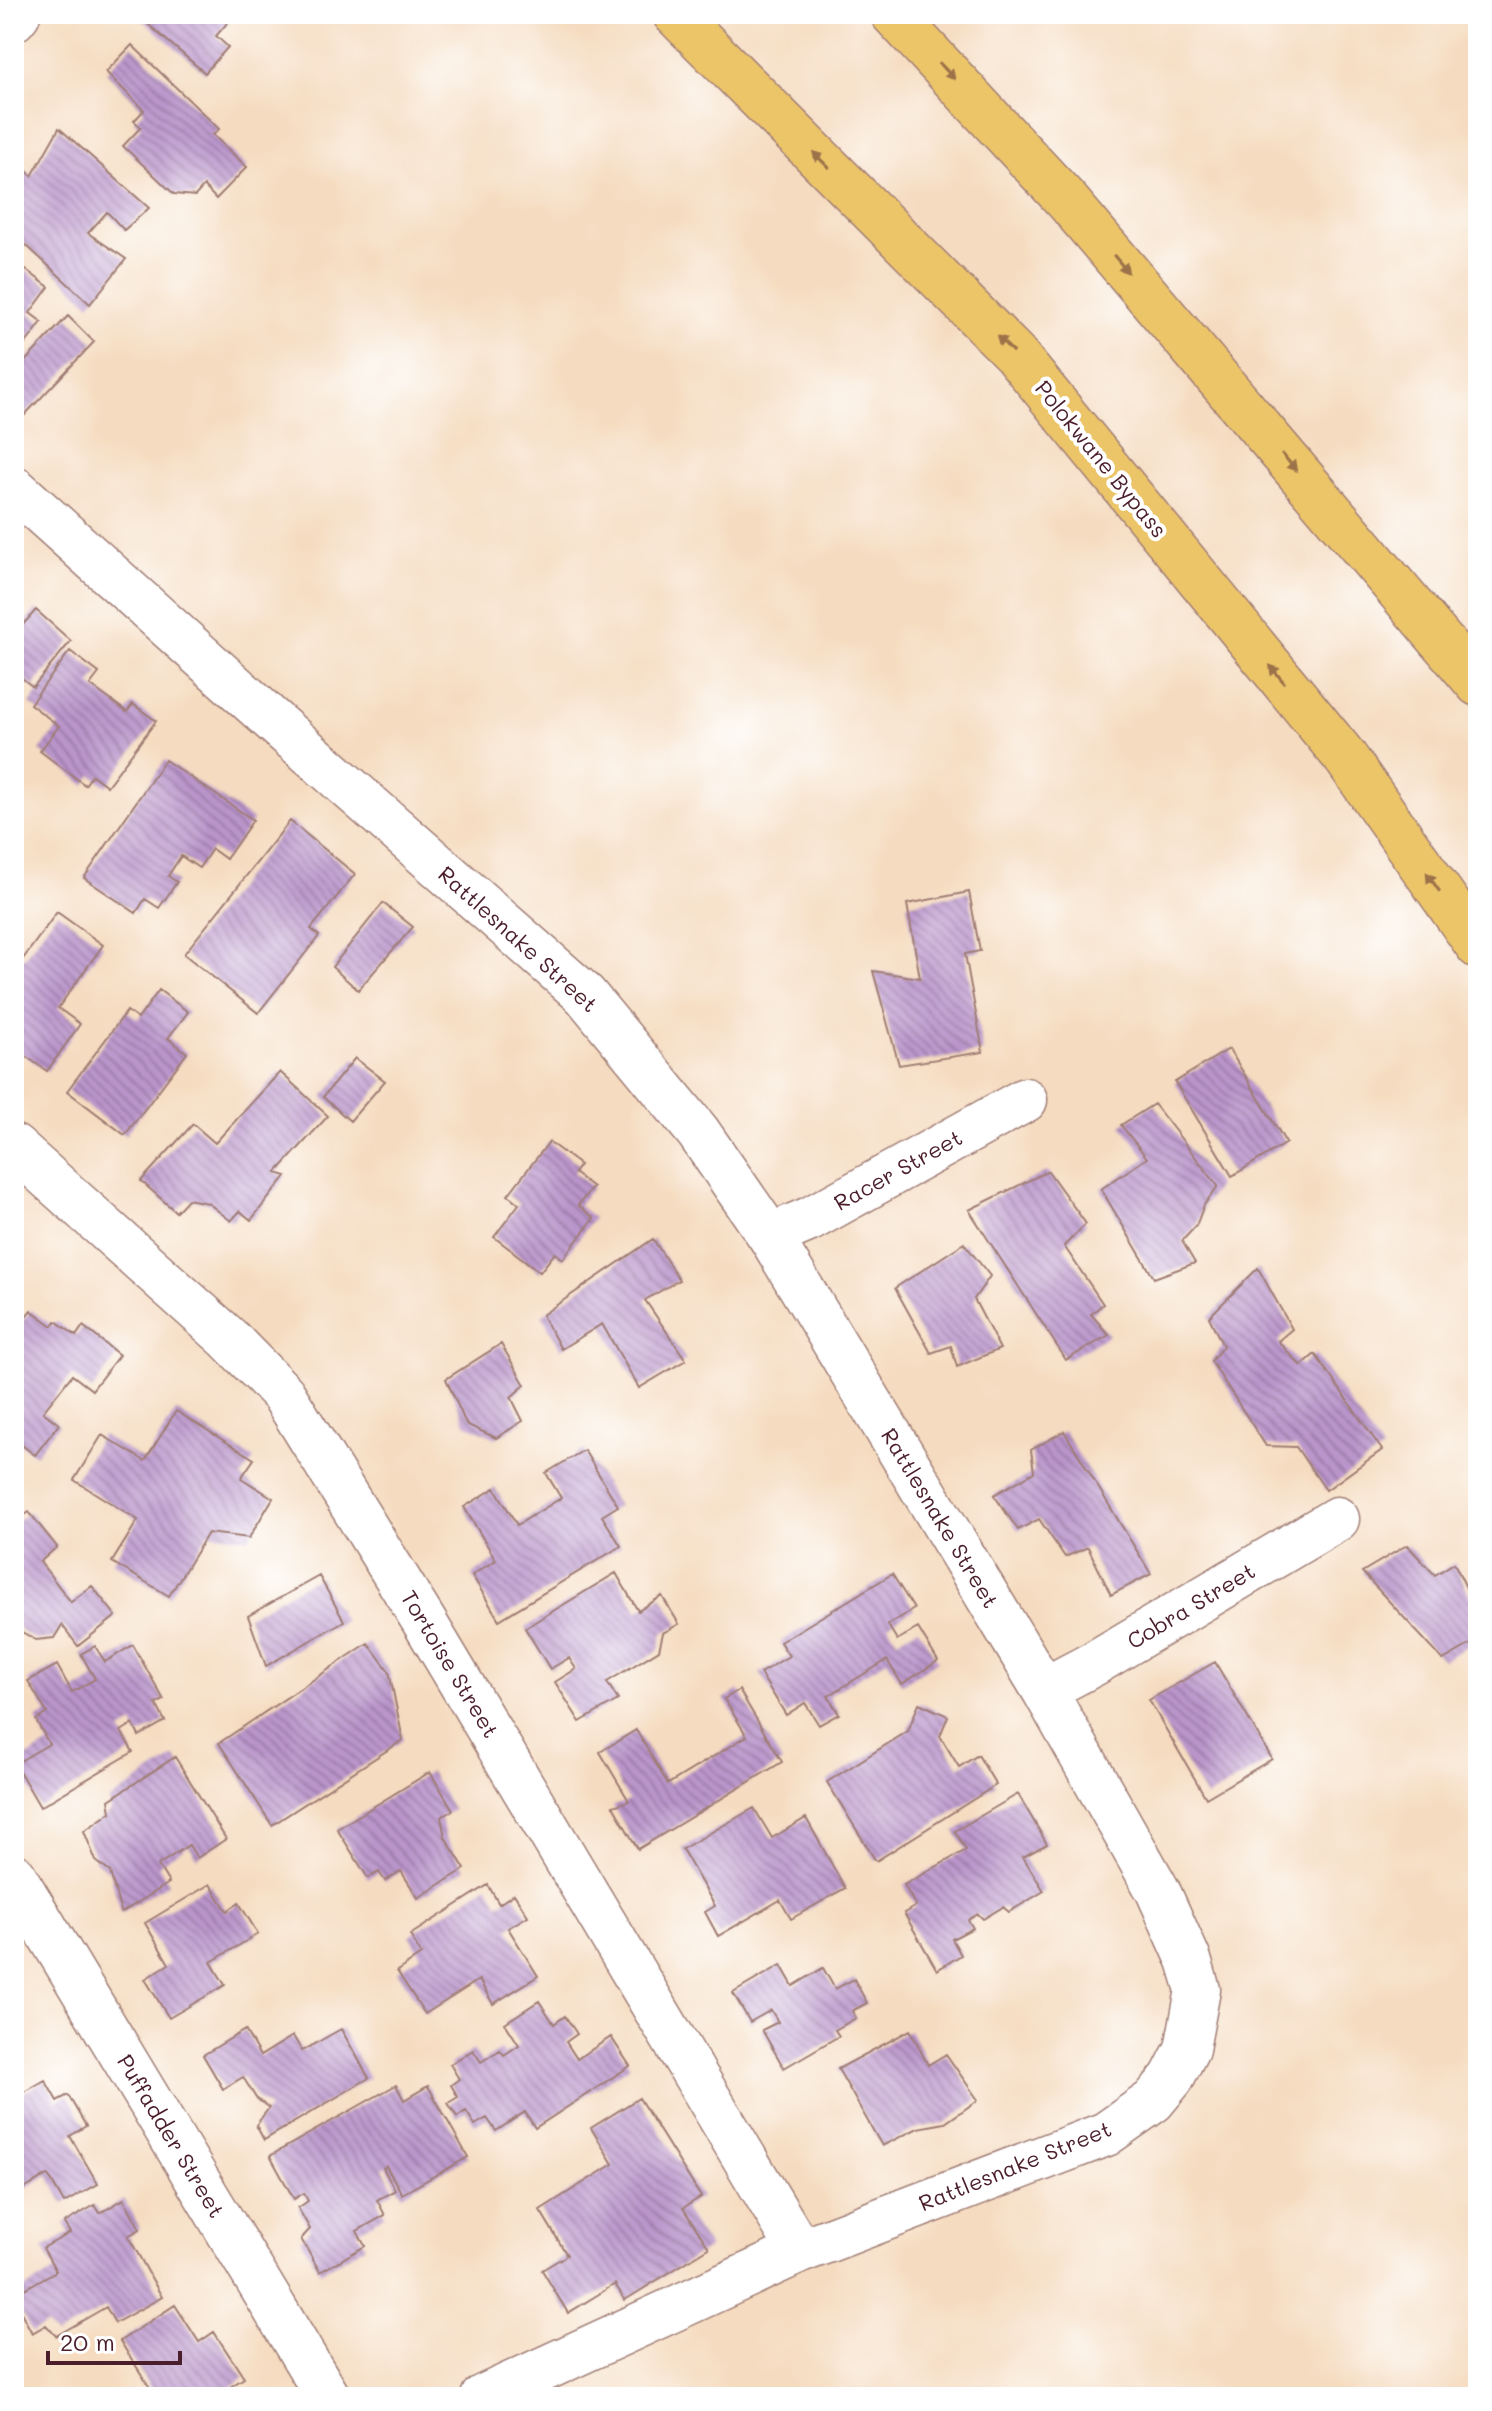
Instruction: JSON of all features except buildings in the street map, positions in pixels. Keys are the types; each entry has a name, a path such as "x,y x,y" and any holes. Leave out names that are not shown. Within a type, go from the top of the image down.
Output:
{"highway":[{"name":"Polokwane Bypass","path":"675,14 1015,354 1345,757 1478,946"},
{"path":"893,14 1068,202 1478,684"}],"street":[{"path":"14,19 18,14"},
{"name":"Rattlesnake Street","path":"14,488 585,995 698,1132 770,1236 1044,1690 1158,1891 1189,1960 1198,1990 1187,2049 1172,2078 1153,2101 1106,2134 800,2251 483,2397"},
{"name":"Racer Street","path":"770,1236 810,1219 1025,1100"},
{"name":"Tortoise Street","path":"14,1147 228,1338 283,1394 417,1609 800,2251"},
{"name":"Cobra Street","path":"1044,1690 1337,1519"},
{"name":"Puffadder Street","path":"14,1876 328,2397"}]}
